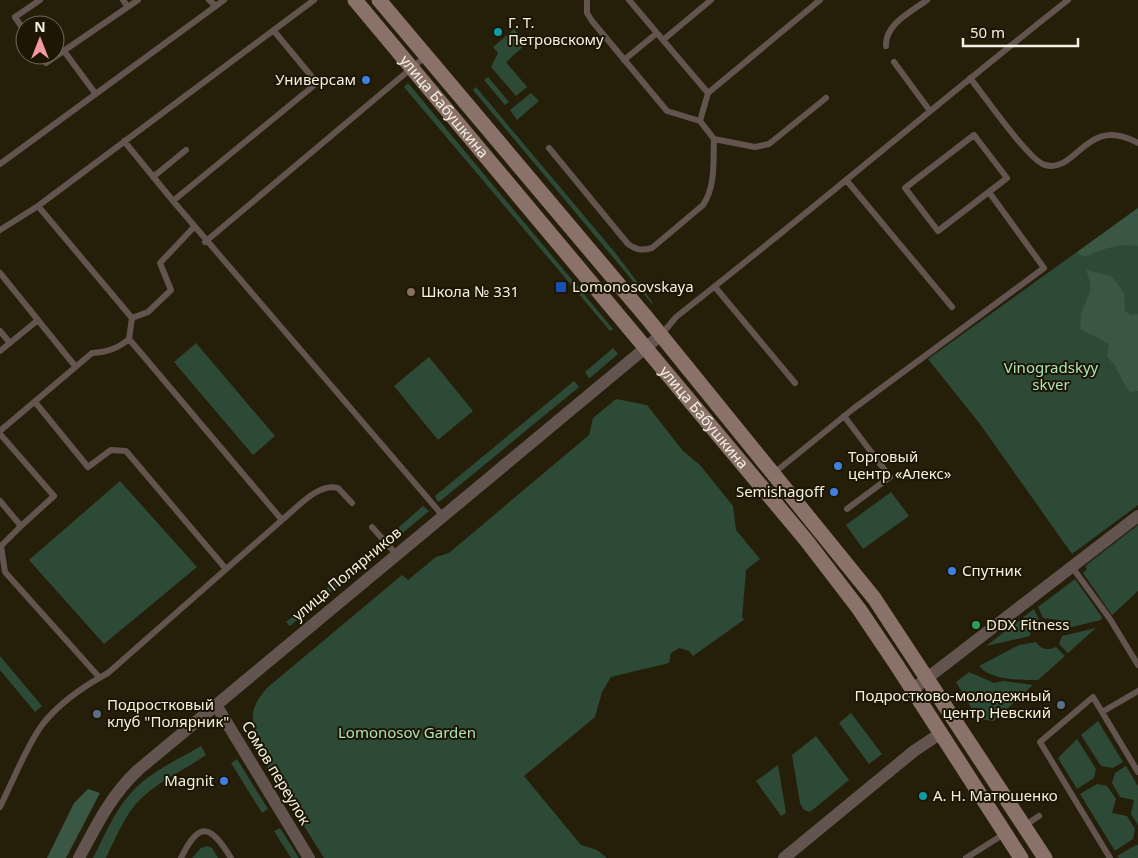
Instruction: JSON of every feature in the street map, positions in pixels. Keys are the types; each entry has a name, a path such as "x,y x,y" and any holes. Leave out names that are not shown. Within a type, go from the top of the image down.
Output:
{"street":[{"name":"улица Бабушкина","path":"355,0 806,540 859,609 1021,858"},
{"name":"улица Бабушкина","path":"379,0 661,336 874,598 1045,858"},
{"name":"улица Полярников","path":"79,858 109,801 122,785 396,554 661,336"},
{"path":"912,689 1138,516"},
{"name":"Сомов переулок","path":"216,705 310,858"},
{"path":"791,856 914,751 941,733"}],"lane":[{"path":"18,15 40,0"},
{"path":"123,0 128,7"},
{"path":"65,51 138,0"},
{"path":"210,0 216,6"},
{"path":"0,164 224,0"},
{"path":"0,230 38,206 314,0"},
{"path":"587,0 587,13 592,21 667,111 700,121 714,138 754,147 769,144 826,98"},
{"path":"629,0 708,93"},
{"path":"663,40 712,0"},
{"path":"700,121 708,93 820,0"},
{"path":"886,46 886,38 890,28 927,0"},
{"path":"661,336 672,320 847,181 970,78 1068,0"},
{"path":"173,201 317,83 274,31"},
{"path":"624,60 657,33"},
{"path":"65,53 95,93"},
{"path":"205,242 426,56"},
{"path":"894,62 930,111"},
{"path":"970,78 1029,154 1044,165 1054,166 1062,162 1101,136 1114,134 1138,143"},
{"path":"974,135 1007,178 990,192 938,231 905,188 974,135"},
{"path":"549,148 628,244 636,250 643,251 652,248 704,205 709,196 714,138"},
{"path":"124,141 205,242 443,516"},
{"path":"153,176 186,150"},
{"path":"847,181 952,307"},
{"path":"774,473 844,416 1044,268 990,192"},
{"path":"38,206 132,318 129,339 118,348 104,353 92,353 0,432 54,496 1,546 5,572 99,677"},
{"path":"132,318 148,312 171,290 160,263 194,227"},
{"path":"0,273 76,366"},
{"path":"715,287 795,383"},
{"path":"0,351 38,320"},
{"path":"0,331 10,343"},
{"path":"129,339 282,520"},
{"path":"35,402 88,467 111,450 126,451 226,569"},
{"path":"844,416 890,477 847,510"},
{"path":"0,807 41,726 52,713 86,685 99,677 315,493 326,486 338,488 352,503"},
{"path":"0,501 21,526"},
{"path":"372,527 396,554"},
{"path":"1072,567 1110,619 1138,665"},
{"path":"1102,712 1138,691"},
{"path":"1110,858 1040,742 1093,697 1138,772"},
{"path":"1024,826 1039,816"},
{"path":"181,858 191,841 203,832 211,832 218,836 231,858"},
{"path":"966,858 1004,834"}],"green space":[{"path":"514,29 526,44 506,62 527,87 516,96 491,67 498,53 493,47"},
{"path":"488,77 509,102 505,105 484,80"},
{"path":"408,83 613,329 610,331 404,87"},
{"path":"476,87 617,255 652,304 473,90"},
{"path":"531,93 539,101 517,120 510,110"},
{"name":"Vinogradskyy skver","path":"1138,208 1138,505 1072,554 980,424 928,359"},
{"path":"1138,208 1138,246 1124,245 1111,247 1086,257 1076,253"},
{"path":"1086,270 1112,276 1124,293 1125,311 1131,315 1138,314 1138,391 1130,392 1115,366 1107,357 1109,344 1080,329 1081,313 1090,290 1090,282"},
{"path":"196,343 275,436 253,455 174,362"},
{"path":"613,348 618,354 590,378 588,377 585,372"},
{"path":"429,357 473,411 438,440 394,386"},
{"path":"574,381 579,387 439,502 437,501 435,496"},
{"name":"Lomonosov Garden","path":"616,399 647,405 683,451 700,465 733,506 736,530 760,559 746,570 742,618 745,619 693,656 689,651 679,648 671,653 669,663 611,677 602,692 595,717 524,776 581,845 597,850 607,858 324,858 255,747 262,743 254,728 253,721 254,708 261,695 402,575 408,580 436,557 449,553 589,435 593,418"},
{"path":"120,481 197,567 104,644 29,560"},
{"path":"891,492 909,516 863,549 846,525"},
{"path":"423,506 429,511 393,541 391,540 389,536"},
{"path":"1138,525 1138,591 1112,615 1083,573 1087,569 1085,566"},
{"path":"379,545 382,550 290,626 286,622"},
{"path":"1075,579 1102,617 1101,620 1064,629 1058,620 1043,618 1038,607"},
{"path":"1034,609 1039,620 1031,628 1030,636 986,646"},
{"path":"1096,628 1068,653 1059,644 1062,636"},
{"path":"1036,642 1044,649 1056,647 1065,656 1038,680 1015,680 999,677 991,675 979,666 1019,645"},
{"path":"0,656 42,706 35,712 0,670"},
{"path":"969,672 994,683 1003,681 1033,685 994,721 978,719 956,682"},
{"path":"851,713 882,754 869,764 839,723"},
{"path":"1098,721 1123,762 1113,768 1101,766 1081,735"},
{"path":"816,736 849,780 810,812 804,810 800,803 792,755"},
{"path":"1077,739 1096,769 1094,778 1077,789 1058,758"},
{"path":"201,746 206,755 145,795 129,813 106,858 93,858 119,809 137,786 163,767"},
{"path":"237,759 268,809 262,813 231,763"},
{"path":"778,765 786,813 781,816 756,781"},
{"path":"1126,766 1138,786 1138,825 1131,814 1134,800 1120,797 1112,783 1115,773"},
{"path":"1097,784 1107,786 1116,799 1112,813 1127,816 1135,829 1133,839 1115,851 1080,794"},
{"path":"88,789 100,793 66,858 47,858 74,803"},
{"path":"280,828 299,858 291,858 274,831"},
{"path":"1138,845 1138,858 1119,858 1117,856"},
{"path":"207,846 212,848 218,858 192,858 201,848"}],"place":[{"name":"Г. Т. Петровскому","path":"498,32"},
{"name":"Универсам","path":"366,80"},
{"name":"Lomonosovskaya","path":"561,287"},
{"name":"Школа № 331","path":"411,292"},
{"name":"Торговый центр «Алекс»","path":"838,466"},
{"name":"Semishagoff","path":"834,492"},
{"name":"Спутник","path":"952,571"},
{"name":"DDX Fitness","path":"976,625"},
{"name":"Подростково-молодежный центр Невский","path":"1061,705"},
{"name":"Подростковый клуб \"Полярник\"","path":"97,714"},
{"name":"Magnit","path":"224,781"},
{"name":"А. Н. Матюшенко","path":"923,796"}]}
